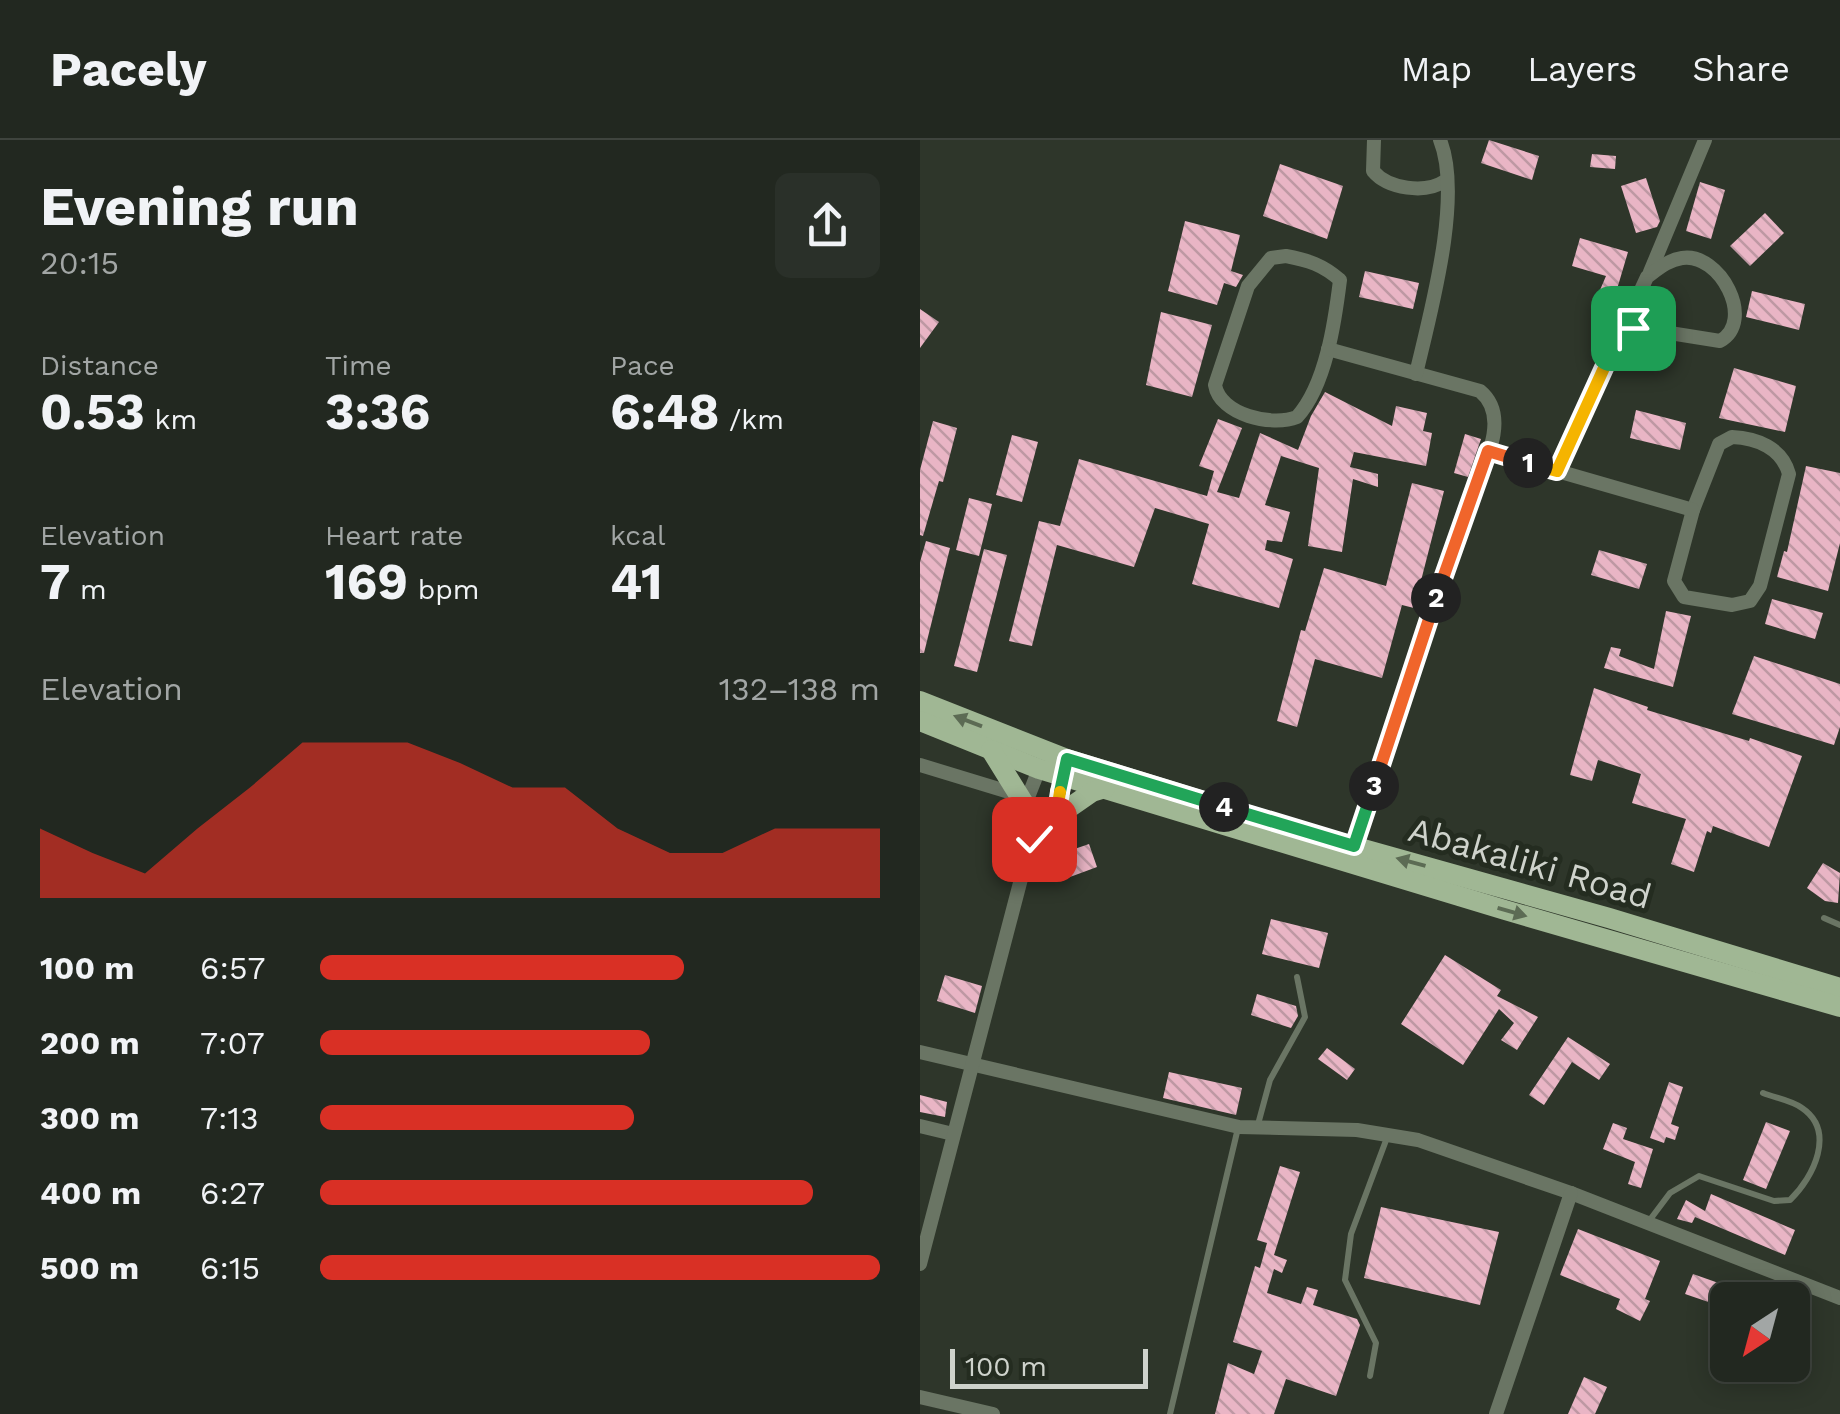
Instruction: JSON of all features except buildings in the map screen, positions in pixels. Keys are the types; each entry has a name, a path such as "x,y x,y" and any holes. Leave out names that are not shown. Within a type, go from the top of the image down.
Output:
{"main road":[{"name":"Abakaliki Road","path":"920,701 1043,760"},
{"name":"Abakaliki Road","path":"920,722 990,748 1354,846 1840,988"},
{"path":"990,748 1023,800"},
{"name":"Abakaliki Road","path":"1065,767 1105,788 1840,1007"},
{"path":"1056,816 1105,788"}],"street":[{"path":"1374,140 1373,171 1384,181 1426,188 1445,181"},
{"path":"1416,374 1447,225 1447,162 1440,140"},
{"path":"1557,471 1663,246 1666,228 1671,226 1705,140"},
{"path":"1271,258 1310,260 1340,280 1328,350 1312,394 1297,417 1276,420 1254,416 1235,410 1216,395 1215,386 1248,286 1271,258"},
{"path":"1626,326 1720,342 1734,325 1734,306 1724,282 1703,260 1676,259 1647,277"},
{"path":"1328,350 1480,392 1489,398 1496,416 1488,451 1354,846"},
{"path":"1741,438 1768,446 1782,457 1789,474 1760,586 1750,600 1732,605 1697,601 1678,592 1674,573 1693,510 1724,440 1741,438"},
{"path":"1488,451 1693,510"},
{"path":"1034,839 1023,800 1043,760"},
{"path":"920,766 1023,800"},
{"path":"920,1264 1034,839 1056,816 1065,767"},
{"path":"920,1052 1239,1127 1389,1134 1571,1192 1840,1298"},
{"path":"920,1126 953,1134"},
{"path":"1496,1414 1571,1192"},
{"path":"920,1397 993,1414"}],"lane":[{"path":"1824,918 1840,926"},
{"path":"1257,1130 1270,1080 1305,1018 1297,977"},
{"path":"1646,1224 1670,1193 1699,1176 1774,1201 1790,1200 1803,1188 1822,1143 1815,1120 1800,1106 1763,1094"},
{"path":"1170,1414 1239,1127"},
{"path":"1370,1376 1376,1343 1345,1280 1351,1234 1389,1134"}],"route":[{"path":"1034,839 1056,816 1067,759 1354,846 1488,451 1557,471 1614,346 1626,326 1633,328"}]}
